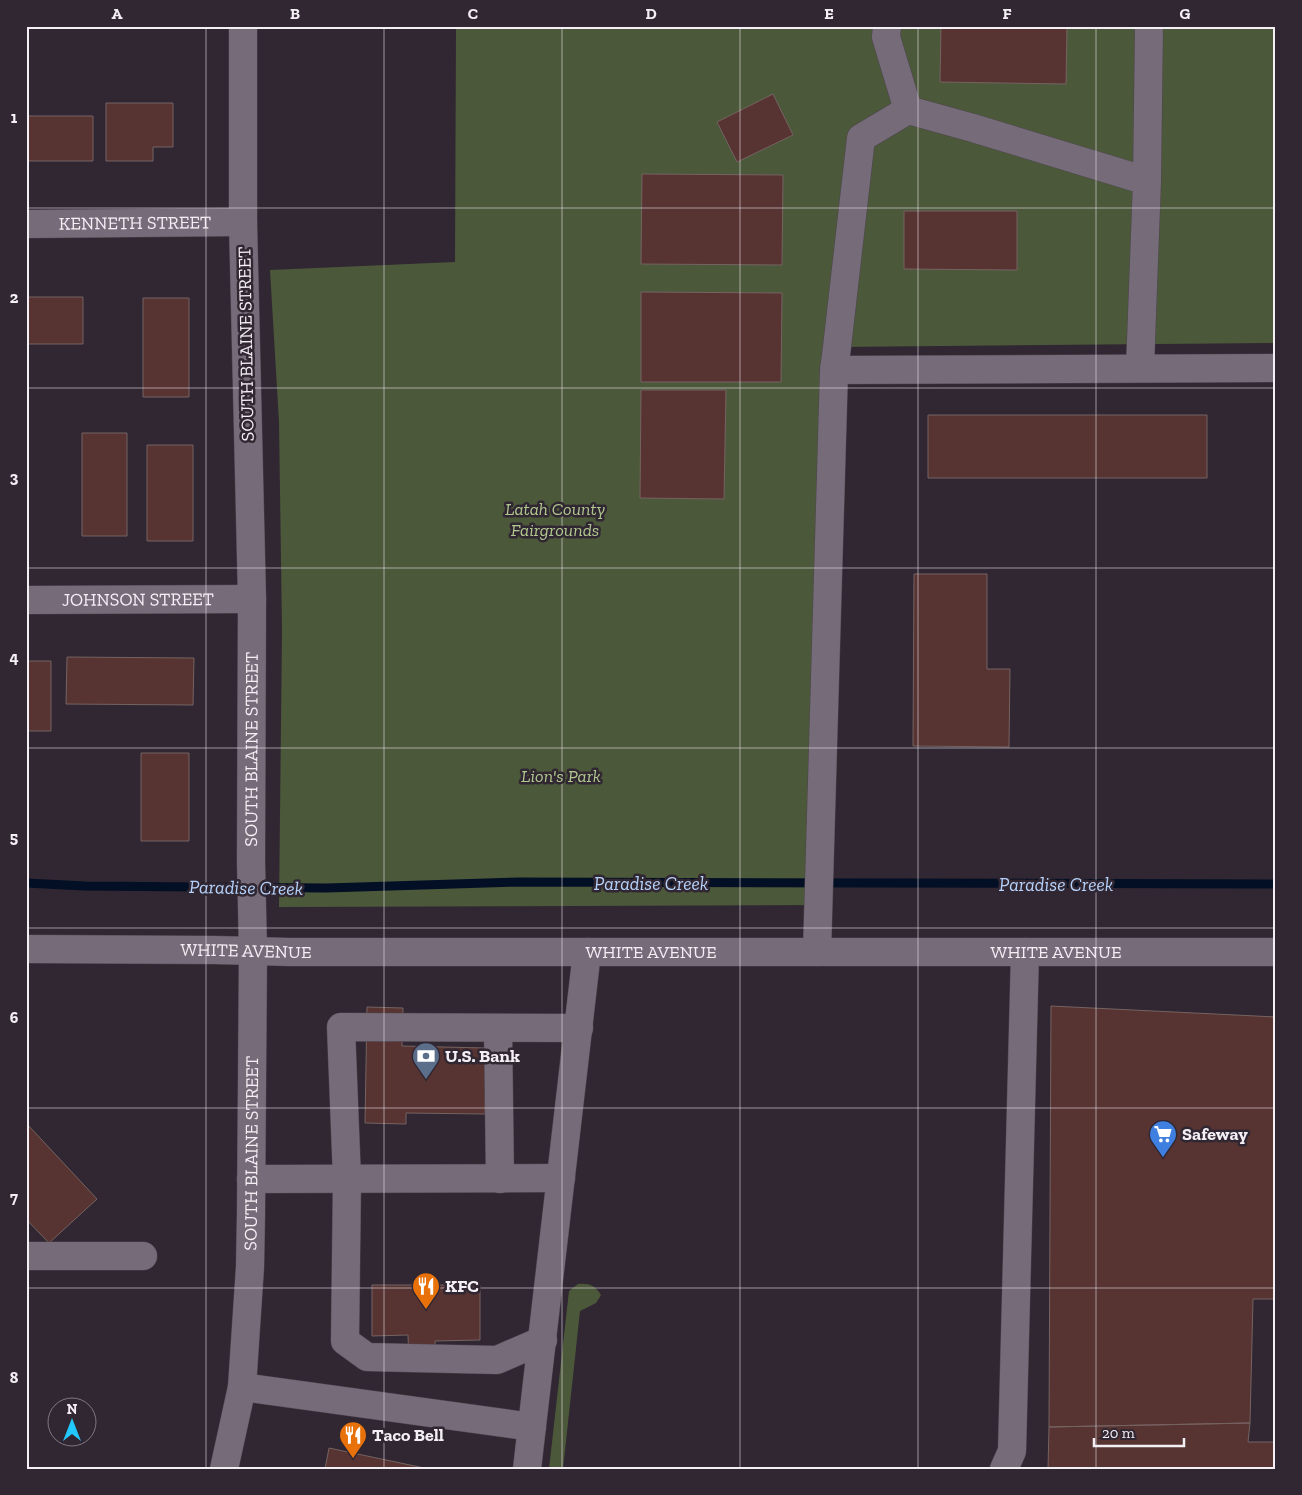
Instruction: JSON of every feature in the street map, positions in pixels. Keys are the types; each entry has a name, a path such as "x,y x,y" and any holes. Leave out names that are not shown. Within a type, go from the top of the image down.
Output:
{"street":[{"name":"SOUTH BLAINE STREET","path":"224,1469 242,1387 250,1267 252,599 243,222 244,26"},
{"path":"887,26 886,38 908,110"},
{"path":"1140,368 1147,181 1148,26"},
{"path":"817,952 834,370 861,138 908,110 974,128 1147,181"},
{"name":"KENNETH STREET","path":"26,224 243,222"},
{"path":"834,370 1276,368"},
{"name":"JOHNSON STREET","path":"26,600 252,599"},
{"name":"WHITE AVENUE","path":"26,949 252,939 289,952 1276,952"},
{"path":"527,1469 587,952"},
{"path":"1004,1469 1012,1451 1025,952"},
{"path":"543,1340 497,1360 368,1357 345,1341 347,1179 341,1027 579,1028"},
{"path":"498,1028 500,1179"},
{"path":"251,1179 561,1178"},
{"path":"26,1256 143,1256"},
{"path":"242,1387 532,1427"}],"green space":[{"name":"Latah County Fairgrounds","path":"456,26 1276,26 1276,343 837,347 818,905 279,907 282,630 279,422 270,270 455,262"},
{"path":"578,1284 591,1285 601,1295 596,1303 580,1311 563,1469 549,1469 569,1291"}],"building":[{"path":"941,26 1067,26 1066,84 940,82"},
{"path":"773,94 793,135 737,162 717,122"},
{"path":"106,103 173,103 173,147 153,147 153,161 106,161"},
{"path":"26,116 93,116 93,161 26,161"},
{"path":"642,174 783,175 782,265 641,264"},
{"path":"904,211 1017,211 1017,270 904,269"},
{"path":"641,292 782,293 781,382 641,382"},
{"path":"26,297 83,297 83,344 26,344"},
{"path":"143,298 189,298 189,397 143,397"},
{"path":"641,390 726,390 724,499 640,498"},
{"path":"928,415 1207,415 1207,478 928,478"},
{"path":"82,433 127,433 127,536 82,536"},
{"path":"147,445 193,445 193,541 147,541"},
{"path":"914,574 987,574 987,669 1010,669 1009,747 913,746"},
{"path":"67,657 194,658 193,705 66,704"},
{"path":"26,661 51,661 51,731 26,731"},
{"path":"141,753 189,753 189,841 141,841"},
{"name":"Safeway","path":"1051,1006 1276,1017 1276,1299 1253,1299 1250,1423 1049,1427"},
{"name":"U.S. Bank","path":"367,1007 403,1008 402,1046 486,1048 485,1114 406,1113 406,1124 365,1123"},
{"path":"26,1123 97,1199 49,1243 26,1219"},
{"name":"KFC","path":"372,1285 480,1285 480,1340 435,1341 435,1367 409,1367 408,1335 372,1336"},
{"path":"1250,1423 1248,1442 1276,1442 1276,1469 1048,1469 1049,1427"},
{"name":"Taco Bell","path":"329,1448 429,1469 325,1469"}],"waterway":[{"name":"Paradise Creek","path":"26,883 85,886 327,888 519,882 1276,884"}],"place":[{"name":"U.S. Bank","path":"426,1080"},
{"name":"Safeway","path":"1163,1158"},
{"name":"KFC","path":"426,1310"},
{"name":"Taco Bell","path":"353,1459"}],"park label":[{"name":"Lion's Park","path":"561,776"}]}
